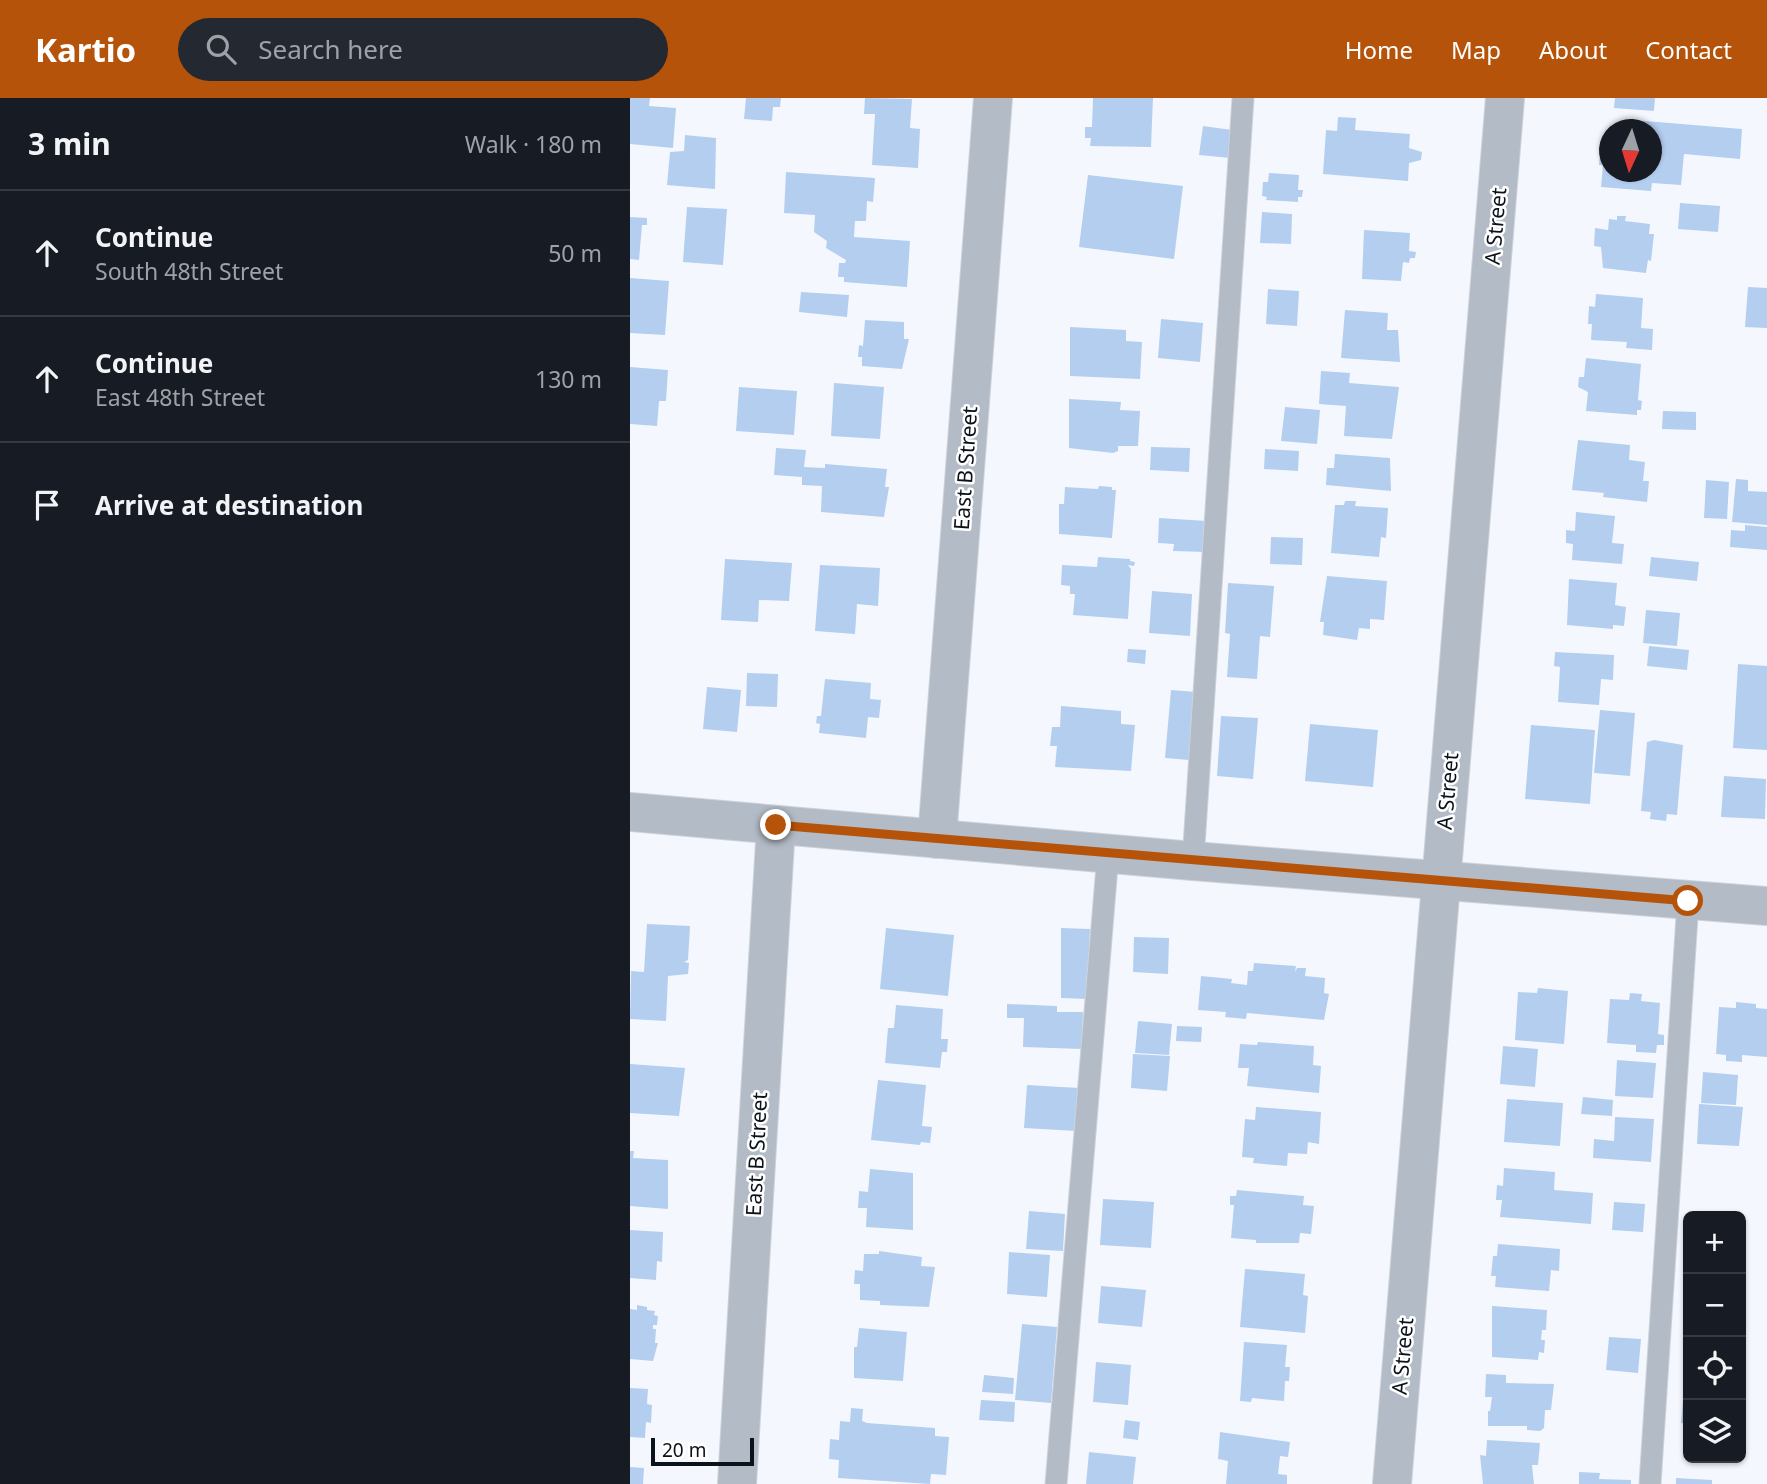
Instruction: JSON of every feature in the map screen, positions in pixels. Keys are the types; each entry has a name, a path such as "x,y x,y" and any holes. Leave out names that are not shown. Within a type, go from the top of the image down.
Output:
{"street":[{"name":"East B Street","path":"937,839 993,98"},
{"name":"A Street","path":"1392,1484 1505,98"},
{"path":"630,812 1192,861 1767,906"},
{"name":"East B Street","path":"737,1484 776,825"}],"lane":[{"path":"1192,861 1243,98"},
{"path":"1056,1484 1108,854"},
{"path":"1650,1484 1688,901"}],"building":[{"path":"630,98 650,98 649,106 676,108 673,148 630,144"},
{"path":"746,98 781,98 780,107 773,107 772,121 744,119"},
{"path":"865,98 912,99 910,128 920,129 918,168 872,165 875,114 864,114"},
{"path":"1093,98 1153,98 1151,147 1090,146 1091,138 1085,138 1085,127 1092,127"},
{"path":"1615,98 1655,98 1654,111 1614,108"},
{"path":"1338,117 1356,118 1355,130 1410,134 1409,148 1422,152 1421,160 1409,163 1408,181 1323,174 1326,130 1337,131"},
{"path":"1662,122 1742,129 1740,159 1684,154 1681,185 1652,183 1651,191 1601,187 1601,182 1662,182"},
{"path":"1203,126 1232,130 1230,158 1199,155"},
{"path":"685,135 716,138 715,189 667,185 670,152 684,151"},
{"path":"786,172 875,178 873,202 867,201 866,221 855,221 854,237 910,241 907,287 844,282 844,277 838,277 839,263 845,263 846,260 826,248 827,241 814,232 815,215 784,213"},
{"path":"1269,173 1299,175 1298,190 1303,190 1298,202 1266,200 1267,197 1262,196 1263,182 1268,182"},
{"path":"1088,175 1183,186 1174,259 1079,247"},
{"path":"1680,203 1720,206 1718,232 1678,229"},
{"path":"687,207 727,209 723,265 683,262"},
{"path":"1262,212 1292,214 1291,244 1260,243"},
{"path":"1617,216 1626,216 1625,221 1650,224 1649,234 1654,234 1651,261 1648,260 1646,273 1603,268 1601,247 1594,246 1595,228 1608,230 1609,219 1617,220"},
{"path":"630,217 647,218 647,225 642,225 639,260 630,259"},
{"path":"1364,230 1410,233 1409,251 1416,252 1415,258 1410,258 1409,263 1403,262 1401,281 1362,279"},
{"path":"630,278 669,281 665,335 630,333"},
{"path":"1748,287 1767,288 1767,328 1745,327"},
{"path":"1268,289 1299,291 1297,326 1266,324"},
{"path":"801,292 849,295 847,317 799,312"},
{"path":"1596,294 1643,298 1641,328 1653,329 1652,350 1626,348 1627,342 1591,340 1589,306 1595,307"},
{"path":"1345,310 1388,313 1387,330 1398,330 1400,362 1341,358"},
{"path":"1161,319 1203,323 1200,362 1158,358"},
{"path":"865,320 904,322 904,339 909,339 902,369 862,366 862,357 858,357 859,345 863,346"},
{"path":"1070,327 1126,330 1126,341 1142,342 1140,379 1070,376"},
{"path":"1586,358 1641,364 1638,400 1642,401 1637,415 1586,411 1588,392 1578,387 1579,377 1584,377"},
{"path":"630,367 668,370 666,401 659,401 657,426 630,424"},
{"path":"1321,371 1350,373 1349,383 1399,387 1392,439 1344,436 1346,406 1319,404"},
{"path":"834,383 884,387 880,439 831,436"},
{"path":"739,387 797,391 794,435 736,431"},
{"path":"1069,399 1121,402 1120,410 1140,411 1138,446 1118,446 1118,451 1113,453 1069,448"},
{"path":"1285,407 1320,410 1317,444 1281,441"},
{"path":"1663,411 1696,412 1696,430 1662,429"},
{"path":"1578,440 1630,445 1629,460 1645,462 1643,481 1649,481 1647,502 1572,490"},
{"path":"1151,447 1190,448 1189,472 1150,470"},
{"path":"776,448 806,450 804,467 825,468 825,464 887,469 885,487 889,487 884,517 821,512 822,486 802,485 802,477 774,475"},
{"path":"1265,449 1299,451 1298,471 1264,469"},
{"path":"1335,454 1390,458 1391,491 1326,485 1327,468 1334,468"},
{"path":"1736,479 1748,480 1748,491 1767,492 1767,525 1732,522"},
{"path":"1706,480 1729,482 1727,519 1704,518"},
{"path":"1099,486 1116,490 1112,538 1059,534 1059,504 1064,504 1065,487 1098,489"},
{"path":"1345,501 1356,501 1355,506 1388,508 1386,538 1381,537 1379,557 1331,553 1335,505 1344,505"},
{"path":"1576,512 1615,516 1612,543 1624,544 1622,564 1572,560 1573,544 1566,543 1566,530 1575,531"},
{"path":"1159,518 1207,521 1205,552 1173,551 1174,544 1158,543"},
{"path":"1745,525 1767,527 1767,550 1730,547 1731,530 1745,531"},
{"path":"1271,537 1303,538 1302,565 1270,564"},
{"path":"1098,557 1130,559 1135,562 1134,566 1128,565 1131,569 1128,619 1073,615 1075,594 1070,594 1070,586 1061,585 1062,565 1097,567"},
{"path":"1651,557 1699,562 1697,581 1649,576"},
{"path":"725,559 792,563 789,601 759,600 758,622 721,620"},
{"path":"820,565 880,568 878,606 857,604 855,634 815,631"},
{"path":"1327,576 1387,581 1384,620 1370,619 1370,629 1359,628 1357,640 1323,635 1324,622 1320,622"},
{"path":"1569,579 1617,583 1615,605 1626,607 1624,626 1613,625 1613,629 1567,625"},
{"path":"1228,583 1274,586 1270,637 1260,636 1257,679 1227,677 1230,634 1225,633"},
{"path":"1152,591 1192,594 1190,636 1149,633"},
{"path":"1646,610 1680,613 1677,646 1643,643"},
{"path":"1649,646 1689,650 1687,670 1647,666"},
{"path":"1128,649 1146,650 1145,664 1127,662"},
{"path":"1555,652 1614,655 1613,680 1601,679 1599,705 1558,702 1560,667 1554,666"},
{"path":"1738,664 1767,666 1767,750 1733,748"},
{"path":"747,673 778,674 777,707 746,706"},
{"path":"825,679 871,683 870,699 881,700 879,718 868,717 866,738 819,733 820,724 816,723 817,716 821,716"},
{"path":"707,687 741,690 737,732 703,729"},
{"path":"1171,690 1196,692 1189,760 1165,758"},
{"path":"1061,706 1121,711 1121,724 1135,725 1131,771 1055,767 1057,746 1050,746 1052,727 1060,727"},
{"path":"1600,710 1635,713 1630,776 1594,773"},
{"path":"1221,716 1258,718 1253,779 1217,776"},
{"path":"1310,724 1378,730 1373,787 1305,781"},
{"path":"1531,725 1595,730 1590,804 1525,799"},
{"path":"1654,740 1683,745 1677,815 1667,814 1666,821 1650,819 1651,812 1641,811 1647,742"},
{"path":"1724,776 1766,779 1765,819 1721,817"},
{"path":"647,924 690,926 688,960 684,962 689,963 688,974 668,976 666,1021 630,1019 631,971 644,972"},
{"path":"886,928 954,935 948,996 880,989"},
{"path":"1061,928 1090,929 1087,999 1061,998"},
{"path":"1134,937 1169,938 1168,974 1133,972"},
{"path":"1254,963 1296,966 1295,972 1297,968 1306,968 1305,976 1325,978 1324,993 1329,994 1324,1020 1247,1013 1246,1019 1225,1017 1226,1012 1198,1010 1201,976 1232,979 1231,983 1247,985 1248,971 1253,971"},
{"path":"1538,988 1568,991 1564,1044 1515,1040 1518,992 1537,993"},
{"path":"1630,993 1642,994 1641,1001 1660,1003 1658,1034 1664,1035 1664,1045 1657,1045 1656,1053 1636,1052 1636,1045 1607,1043 1610,999 1629,1000"},
{"path":"1736,1002 1756,1004 1756,1008 1767,1009 1767,1057 1742,1055 1742,1062 1726,1061 1726,1055 1716,1054 1719,1007 1736,1008"},
{"path":"1007,1004 1057,1006 1057,1012 1083,1012 1082,1049 1023,1047 1024,1018 1007,1018"},
{"path":"896,1005 943,1009 941,1039 948,1039 947,1052 942,1052 940,1068 885,1063 888,1028 894,1028"},
{"path":"1138,1021 1172,1024 1169,1055 1135,1053"},
{"path":"1177,1026 1202,1027 1201,1042 1176,1041"},
{"path":"1258,1042 1314,1046 1313,1065 1321,1066 1319,1093 1247,1086 1249,1068 1238,1068 1240,1044 1257,1045"},
{"path":"1503,1046 1538,1049 1535,1087 1500,1084"},
{"path":"1133,1054 1170,1056 1167,1091 1131,1088"},
{"path":"1617,1060 1656,1063 1653,1098 1615,1096"},
{"path":"630,1064 685,1068 679,1116 630,1113"},
{"path":"1703,1072 1738,1075 1736,1105 1701,1103"},
{"path":"878,1080 926,1085 922,1126 932,1127 930,1143 921,1142 920,1145 871,1140"},
{"path":"1027,1085 1079,1088 1076,1131 1024,1128"},
{"path":"1583,1097 1613,1100 1612,1116 1581,1114"},
{"path":"1507,1099 1563,1103 1560,1146 1504,1142"},
{"path":"1699,1104 1743,1107 1739,1146 1697,1144"},
{"path":"1256,1107 1321,1112 1319,1144 1308,1142 1307,1154 1288,1153 1287,1166 1253,1163 1254,1158 1242,1157 1245,1119 1255,1120"},
{"path":"1615,1117 1654,1119 1651,1162 1593,1158 1594,1139 1614,1141"},
{"path":"630,1151 634,1151 633,1158 668,1160 668,1209 630,1206"},
{"path":"1504,1168 1555,1172 1554,1190 1593,1193 1591,1224 1500,1217 1502,1200 1496,1200 1497,1185 1503,1186"},
{"path":"870,1169 913,1173 913,1230 866,1227 867,1208 858,1208 859,1191 868,1192"},
{"path":"1237,1190 1304,1196 1303,1205 1314,1206 1311,1234 1300,1233 1299,1243 1256,1243 1256,1240 1231,1238 1234,1205 1230,1205 1230,1196 1236,1196"},
{"path":"1103,1199 1154,1202 1151,1248 1100,1245"},
{"path":"1614,1202 1645,1204 1643,1232 1612,1230"},
{"path":"1029,1211 1065,1214 1063,1251 1026,1249"},
{"path":"630,1230 663,1232 662,1262 657,1261 656,1280 630,1278"},
{"path":"1498,1244 1560,1249 1559,1271 1551,1270 1549,1291 1495,1287 1496,1276 1491,1276 1493,1256 1497,1256"},
{"path":"879,1251 922,1257 921,1266 935,1267 929,1307 880,1305 880,1301 860,1300 860,1284 854,1284 855,1270 863,1271 864,1254 879,1254"},
{"path":"1009,1252 1050,1255 1047,1297 1007,1294"},
{"path":"1245,1269 1305,1274 1303,1295 1308,1296 1305,1333 1240,1327"},
{"path":"1101,1286 1146,1290 1142,1327 1098,1323"},
{"path":"637,1305 655,1311 654,1315 658,1316 657,1325 653,1325 653,1329 656,1329 655,1343 658,1343 653,1361 630,1359 630,1309 637,1310"},
{"path":"1492,1306 1547,1310 1546,1330 1542,1330 1541,1340 1545,1340 1544,1353 1539,1352 1538,1360 1492,1357"},
{"path":"1022,1324 1057,1327 1051,1403 1015,1400"},
{"path":"859,1328 907,1332 903,1381 854,1378 854,1347 857,1347"},
{"path":"1609,1337 1641,1339 1638,1373 1606,1370"},
{"path":"1244,1342 1287,1345 1285,1367 1290,1367 1289,1381 1285,1381 1284,1401 1252,1398 1251,1402 1240,1401"},
{"path":"1096,1362 1131,1365 1128,1405 1093,1402"},
{"path":"1486,1374 1506,1375 1506,1383 1554,1384 1551,1410 1545,1410 1544,1428 1540,1431 1527,1430 1527,1426 1488,1426 1492,1397 1485,1397"},
{"path":"984,1375 1014,1378 1013,1394 982,1392"},
{"path":"630,1388 648,1389 647,1404 652,1405 651,1423 646,1422 645,1438 630,1437"},
{"path":"981,1400 1015,1402 1014,1422 979,1420"},
{"path":"851,1408 863,1409 862,1421 867,1423 935,1428 935,1436 949,1437 946,1475 931,1474 930,1484 838,1478 839,1460 829,1459 830,1439 839,1440 840,1421 850,1422"},
{"path":"1125,1420 1140,1422 1138,1440 1123,1438"},
{"path":"1220,1432 1290,1442 1288,1457 1280,1456 1278,1474 1287,1475 1287,1484 1226,1484 1228,1461 1218,1459"},
{"path":"1487,1440 1540,1443 1538,1465 1532,1465 1534,1484 1483,1484 1480,1455 1486,1456"},
{"path":"1089,1452 1136,1457 1133,1484 1086,1484"},
{"path":"630,1467 644,1468 643,1484 630,1484"},
{"path":"1579,1472 1600,1473 1599,1479 1631,1480 1631,1484 1579,1484"},
{"path":"1676,1478 1712,1480 1712,1484 1676,1484"}],"route":[{"path":"776,825 1688,901"}]}
